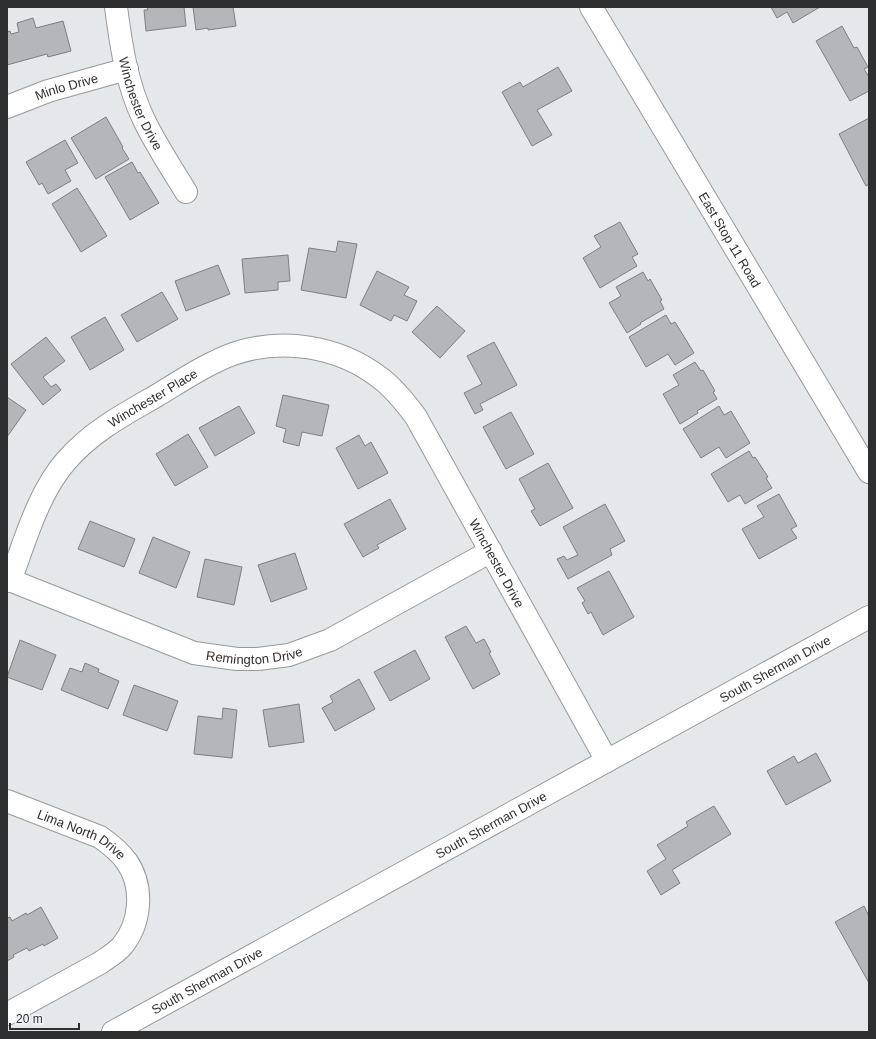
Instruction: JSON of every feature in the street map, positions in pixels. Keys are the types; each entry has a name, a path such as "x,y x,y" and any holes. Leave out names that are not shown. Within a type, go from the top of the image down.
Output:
{"street":[{"name":"Winchester Drive","path":"116,7 120,38 127,69 144,120 186,192"},
{"name":"East Stop 11 Road","path":"591,7 869,472"},
{"name":"Minlo Drive","path":"7,107 48,91 127,69"},
{"name":"Winchester Place","path":"8,580 47,487 70,456 88,438 104,426 206,367 224,358 244,351 288,345 330,352 361,365 376,375"},
{"name":"Winchester Drive","path":"376,375 403,399 416,417 607,761"},
{"name":"Remington Drive","path":"8,580 194,653 237,659 258,659 289,655 330,640 491,551"},
{"name":"South Sherman Drive","path":"113,1032 869,617"},
{"name":"Lima North Drive","path":"7,801 100,838 112,845 127,862 134,874 137,888 137,916 130,933 121,947 100,963 7,1014"}],"building":[{"path":"147,7 184,7 186,26 146,31 144,10 148,10"},
{"path":"193,7 233,7 236,26 196,30"},
{"path":"771,7 820,7 793,23 787,12 777,18"},
{"path":"33,18 36,28 63,21 71,51 48,57 47,54 7,65 7,32 10,31 11,34 19,32 17,23"},
{"path":"842,26 854,48 857,47 868,67 864,69 869,77 869,91 850,101 816,41"},
{"path":"558,67 572,91 537,110 552,135 532,146 502,92 520,82 523,87"},
{"path":"106,117 129,159 96,179 71,138"},
{"path":"869,118 869,184 866,186 839,134"},
{"path":"65,140 78,163 65,170 71,181 48,194 42,183 39,185 26,162"},
{"path":"132,162 159,203 130,220 105,177"},
{"path":"77,188 107,236 81,252 52,204"},
{"path":"620,222 638,254 632,257 637,266 600,288 583,258 601,247 594,236"},
{"path":"338,241 357,244 346,298 301,290 309,248 336,252"},
{"path":"288,255 290,281 278,282 278,290 245,293 242,259"},
{"path":"218,265 230,294 186,311 175,281"},
{"path":"377,271 409,287 404,295 417,301 407,321 394,315 391,321 360,305"},
{"path":"643,272 648,281 650,279 662,300 660,301 664,309 640,323 641,324 627,333 609,303 621,296 616,287"},
{"path":"162,292 178,319 137,342 121,315"},
{"path":"437,306 465,331 440,358 412,332"},
{"path":"666,315 671,324 675,322 694,353 675,365 668,354 646,367 629,337"},
{"path":"105,317 124,350 90,370 71,337"},
{"path":"46,337 65,361 43,377 51,387 56,384 61,390 43,405 11,364"},
{"path":"494,342 517,385 480,404 483,410 475,414 464,393 482,384 467,356"},
{"path":"695,362 701,371 703,370 715,391 713,392 717,399 697,411 698,413 680,424 663,394 679,385 673,375"},
{"path":"283,395 329,405 322,436 302,432 299,446 283,442 286,429 276,426"},
{"path":"7,397 26,410 7,437"},
{"path":"239,406 255,433 215,456 199,428"},
{"path":"719,406 724,415 731,411 750,443 726,458 719,447 701,458 683,429"},
{"path":"511,412 534,454 506,469 483,427"},
{"path":"188,434 208,467 175,486 156,454"},
{"path":"359,435 365,446 371,442 388,473 358,489 336,448"},
{"path":"749,451 753,458 755,457 768,477 766,478 772,488 745,504 740,495 728,502 711,474"},
{"path":"548,463 573,508 540,526 531,511 535,509 519,479"},
{"path":"779,494 797,526 791,529 797,538 759,559 742,529 764,517 757,506"},
{"path":"390,499 406,529 377,545 379,548 363,557 344,524"},
{"path":"605,504 625,541 610,549 612,555 568,579 557,559 564,556 567,560 578,555 563,527"},
{"path":"90,521 135,539 124,567 78,549"},
{"path":"153,537 190,552 176,588 139,573"},
{"path":"295,553 307,589 271,602 258,565"},
{"path":"205,559 242,567 234,605 197,597"},
{"path":"609,571 634,617 603,635 591,612 588,614 582,603 585,601 577,588"},
{"path":"466,626 476,643 484,639 491,652 489,653 500,674 473,689 445,637"},
{"path":"20,640 56,655 42,690 7,677"},
{"path":"415,650 430,679 390,701 374,672"},
{"path":"85,663 99,669 98,672 119,681 108,709 61,690 70,668 82,672"},
{"path":"359,679 375,709 335,731 322,708 333,702 330,696"},
{"path":"134,685 178,701 167,731 123,715"},
{"path":"299,704 304,742 269,747 263,710"},
{"path":"223,708 237,710 232,758 194,754 198,716 222,719"},
{"path":"816,753 831,781 786,805 767,771 794,756 798,763"},
{"path":"714,806 731,834 672,870 680,883 661,895 647,871 666,859 657,845 688,826 686,822"},
{"path":"864,906 869,916 869,983 835,922"},
{"path":"41,907 58,938 44,946 43,944 29,951 27,948 13,955 14,957 7,961 7,918 10,917 12,921"}]}
